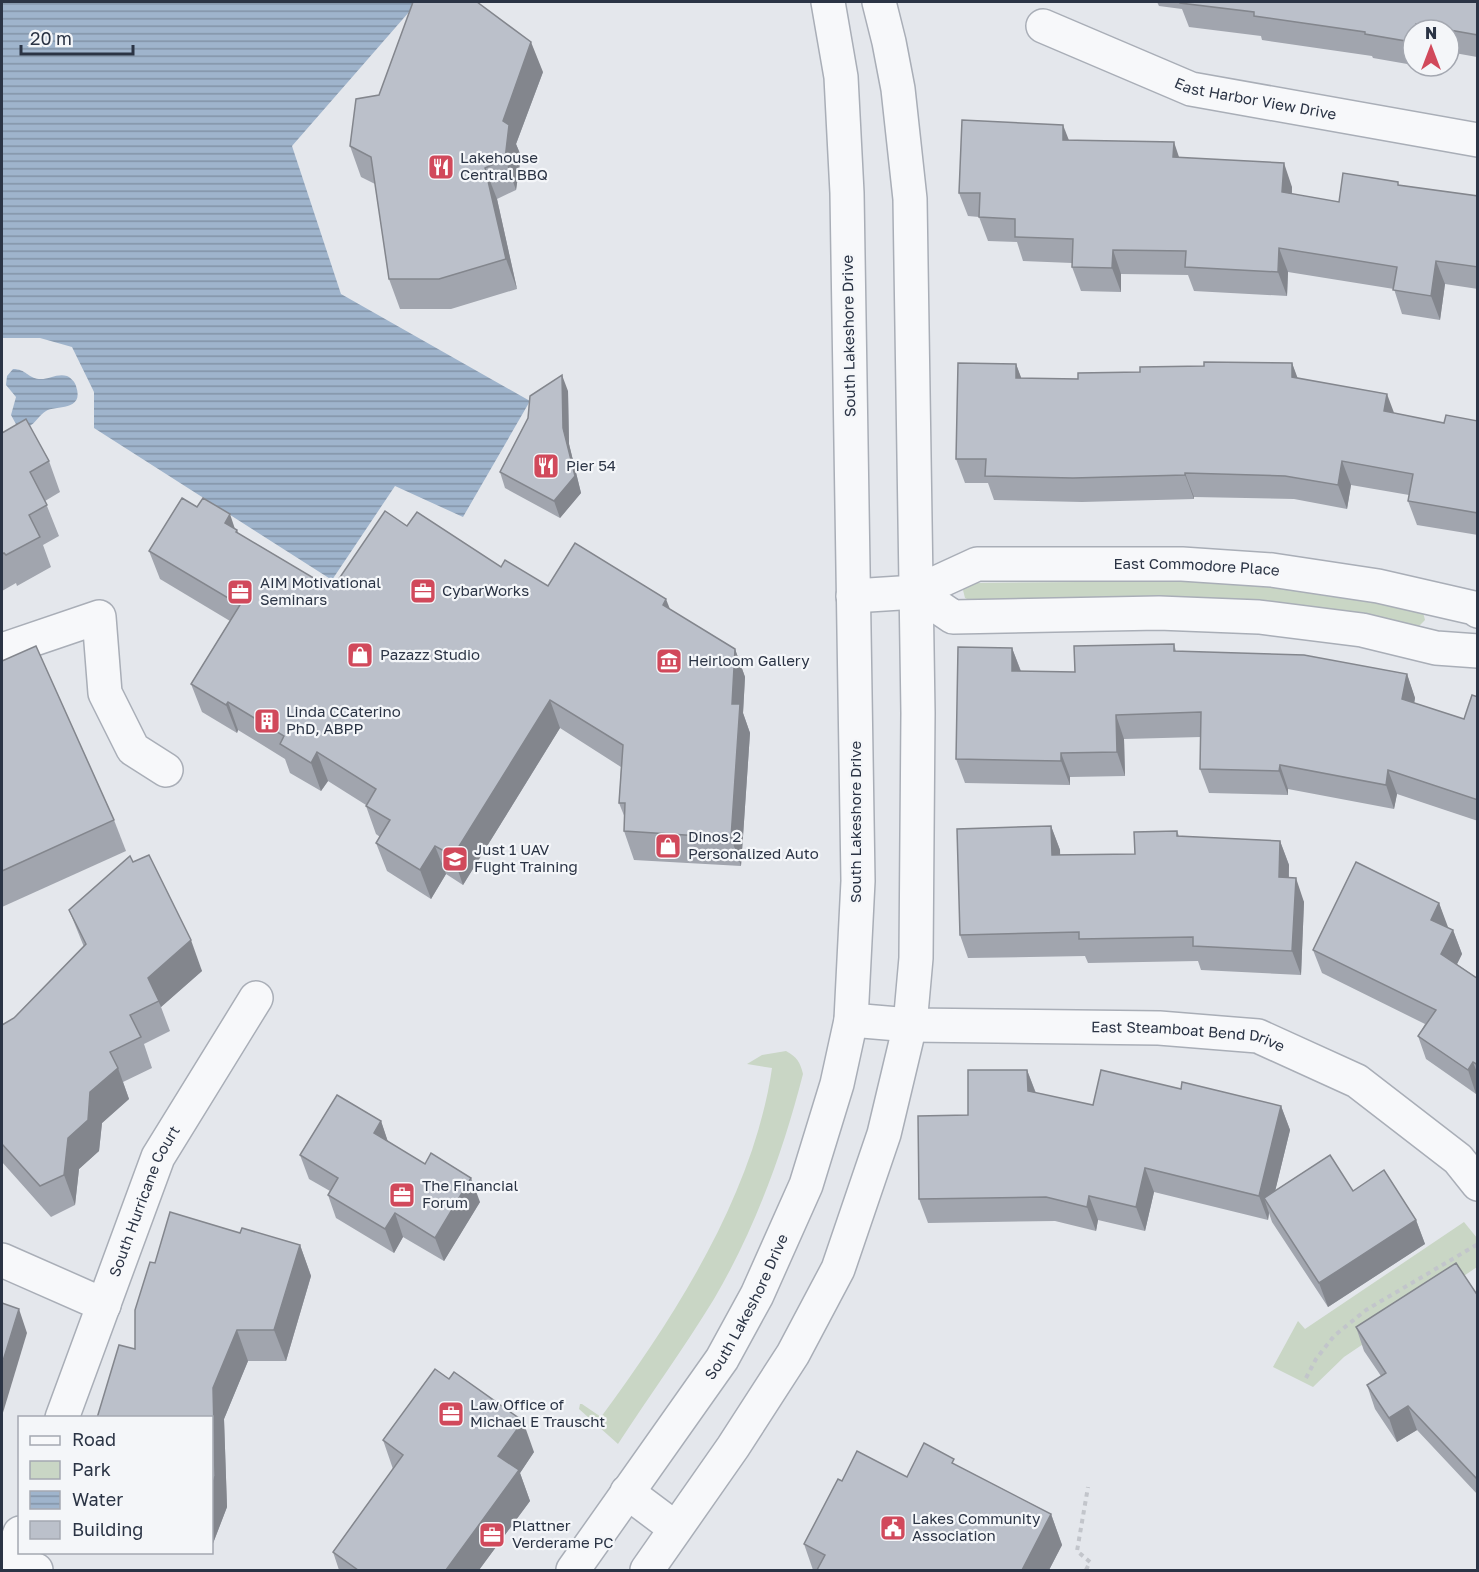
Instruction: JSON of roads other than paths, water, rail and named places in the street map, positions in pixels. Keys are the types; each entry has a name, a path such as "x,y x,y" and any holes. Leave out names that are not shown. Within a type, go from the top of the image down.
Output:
{"street":[{"name":"South Lakeshore Drive","path":"573,1570 722,1359 762,1284 806,1185 837,1084 851,1020 858,880 846,134 841,77 828,2"},
{"path":"647,1570 733,1447 793,1354 838,1269 848,1246 884,1134 910,1024 916,958 918,713 910,199 898,89 890,42 879,2"},
{"name":"East Harbor View Drive","path":"1043,26 1191,89 1478,140"},
{"name":"East Commodore Place","path":"853,596 916,592 977,564 1182,564 1272,570 1378,586 1474,608 1478,611"},
{"path":"916,592 953,617 1159,613 1259,617 1362,630 1436,648 1478,651"},
{"path":"2,650 99,617 105,693 134,749 166,770"},
{"name":"South Hurricane Court","path":"63,1416 158,1157 256,998"},
{"name":"East Steamboat Bend Drive","path":"851,1020 910,1024 1159,1028 1258,1036 1357,1081 1458,1159 1478,1184"},
{"path":"2,1260 104,1305"},
{"path":"627,1492 675,1528"}],"water":[{"path":"2,2 421,2 409,12 292,146 341,294 530,401 463,517 395,486 332,580 94,428 94,392 72,347 40,338 2,338"},
{"path":"13,369 21,370 39,379 67,376 73,380 75,385 78,394 76,400 68,406 46,411 28,427 17,426 11,415 16,397 6,385 7,376"}],"place":[{"name":"Lakehouse Central BBQ","path":"441,167"},
{"name":"Pier 54","path":"546,466"},
{"name":"CybarWorks","path":"423,591"},
{"name":"AIM Motivational Seminars","path":"240,592"},
{"name":"Pazazz Studio","path":"360,655"},
{"name":"Heirloom Gallery","path":"669,661"},
{"name":"Linda CCaterino PhD, ABPP","path":"267,721"},
{"name":"Dinos 2 Personalized Auto","path":"668,846"},
{"name":"Just 1 UAV Flight Training","path":"455,859"},
{"name":"The Financial Forum","path":"402,1195"},
{"name":"Law Office of Michael E Trauscht","path":"451,1414"},
{"name":"Lakes Community Association","path":"893,1528"},
{"name":"Plattner Verderame PC","path":"492,1535"}]}
